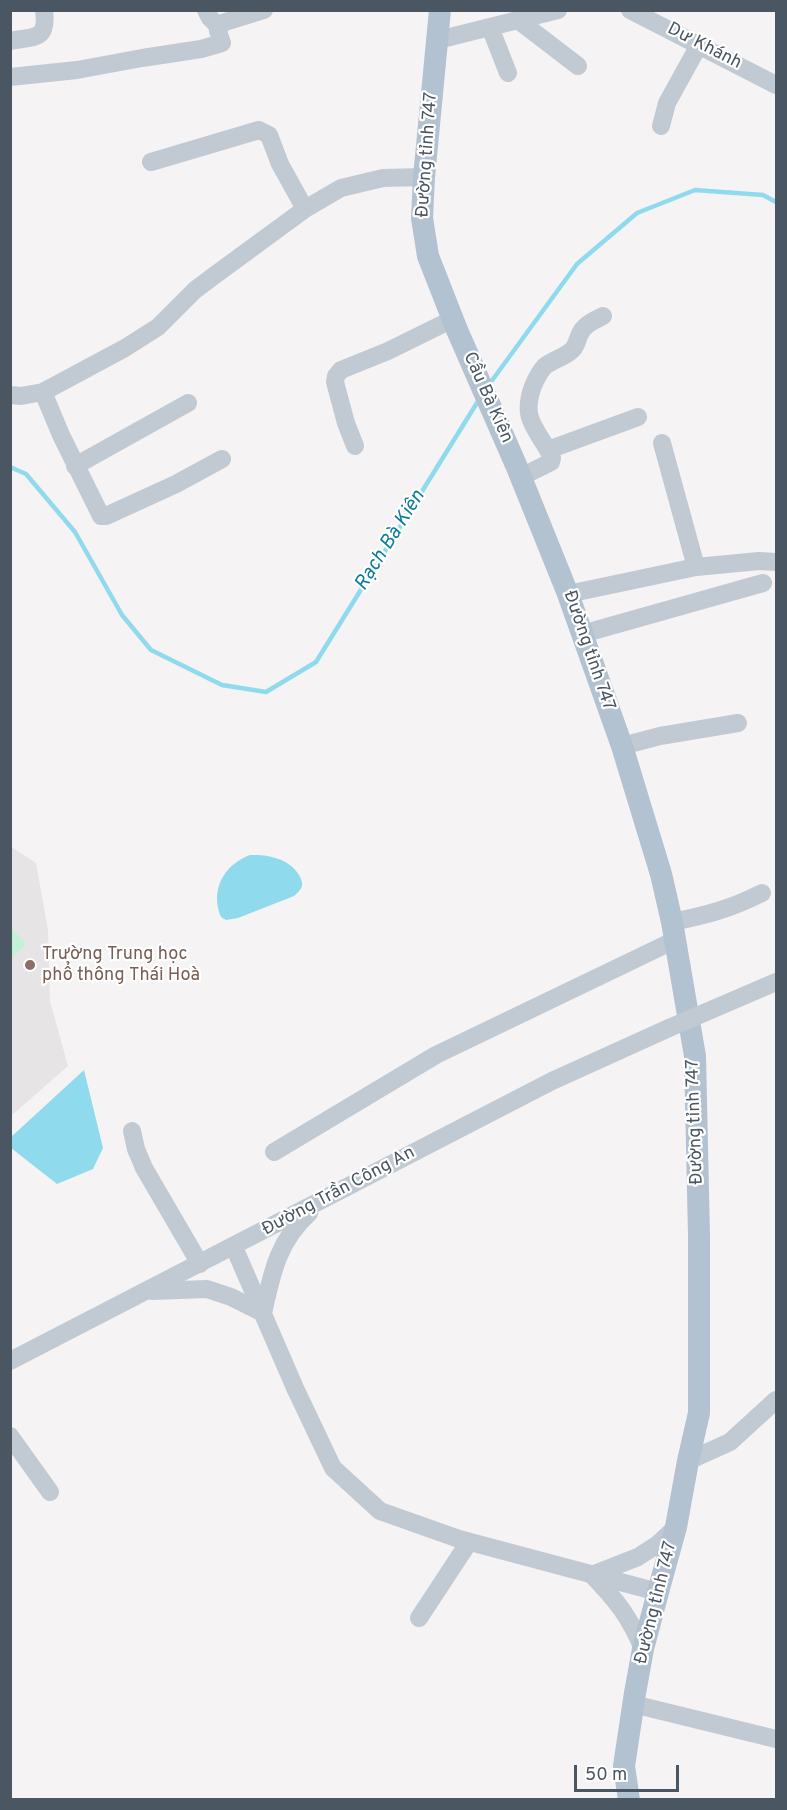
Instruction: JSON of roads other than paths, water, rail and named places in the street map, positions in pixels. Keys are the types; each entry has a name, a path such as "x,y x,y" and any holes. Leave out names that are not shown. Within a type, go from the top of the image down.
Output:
{"main road":[{"name":"Đường tỉnh 747","path":"440,10 422,218 428,256 455,324"},
{"name":"Cầu Bà Kiên","path":"455,324 519,471"},
{"name":"Đường tỉnh 747","path":"519,471 568,594 622,746 661,874 674,931 695,1056 699,1236 699,1413 676,1527 643,1649 633,1704 624,1766 629,1800"}],"street":[{"path":"10,41 38,36 44,32 46,24 44,10"},
{"path":"206,10 219,27"},
{"path":"10,77 77,70 201,49 222,43 218,31 222,23 264,10"},
{"path":"438,40 558,10"},
{"name":"Dư Khánh","path":"630,10 777,85"},
{"path":"518,20 578,66"},
{"path":"490,27 508,73"},
{"path":"661,126 668,103 699,45"},
{"path":"151,162 259,130 265,131 269,135 279,164 305,209"},
{"path":"10,395 21,396 43,392 125,348 158,327 208,280 305,209 341,188 383,178 424,177"},
{"path":"519,471 551,462 552,458 532,424 528,411 528,400 535,381 543,368 554,359 568,354 575,348 585,326 603,316"},
{"path":"356,446 346,423 335,382 336,376 341,370 455,324"},
{"path":"43,392 75,466 101,516 106,516 176,484 222,459"},
{"path":"75,466 188,403"},
{"path":"548,450 638,417"},
{"path":"662,443 696,567"},
{"path":"568,594 696,567 759,561 777,562"},
{"path":"582,634 764,583"},
{"path":"622,746 660,736 738,723"},
{"path":"274,1152 443,1051 674,931 762,893"},
{"name":"Đường Trần Công An","path":"10,1361 552,1081 777,982"},
{"path":"132,1131 144,1168 200,1264"},
{"path":"262,1312 284,1243 298,1223 323,1200"},
{"path":"234,1247 295,1388 333,1468 380,1511 469,1542 658,1592"},
{"path":"148,1291 207,1289 231,1297 262,1312"},
{"path":"688,1461 730,1442 777,1400"},
{"path":"10,1436 50,1492"},
{"path":"592,1575 638,1557 658,1544 676,1527"},
{"path":"419,1618 469,1542"},
{"path":"592,1575 616,1601 632,1624 643,1649"},
{"path":"633,1704 777,1739"}],"water":[{"path":"250,855 264,855 284,861 299,875 302,887 294,896 238,918 226,920 221,917 218,907 218,889 221,880 233,865"},
{"path":"84,1070 103,1148 93,1169 57,1184 11,1148 11,1137"}],"waterway":[{"name":"Rạch Bà Kiên","path":"488,386 577,264 637,213 695,190 763,195 776,202"},
{"name":"Rạch Bà Kiên","path":"10,467 26,474 75,532 122,615 151,650 222,685 266,692 316,662 480,398"}],"place":[{"name":"Trường Trung học phổ thông Thái Hoà","path":"30,965"}]}
